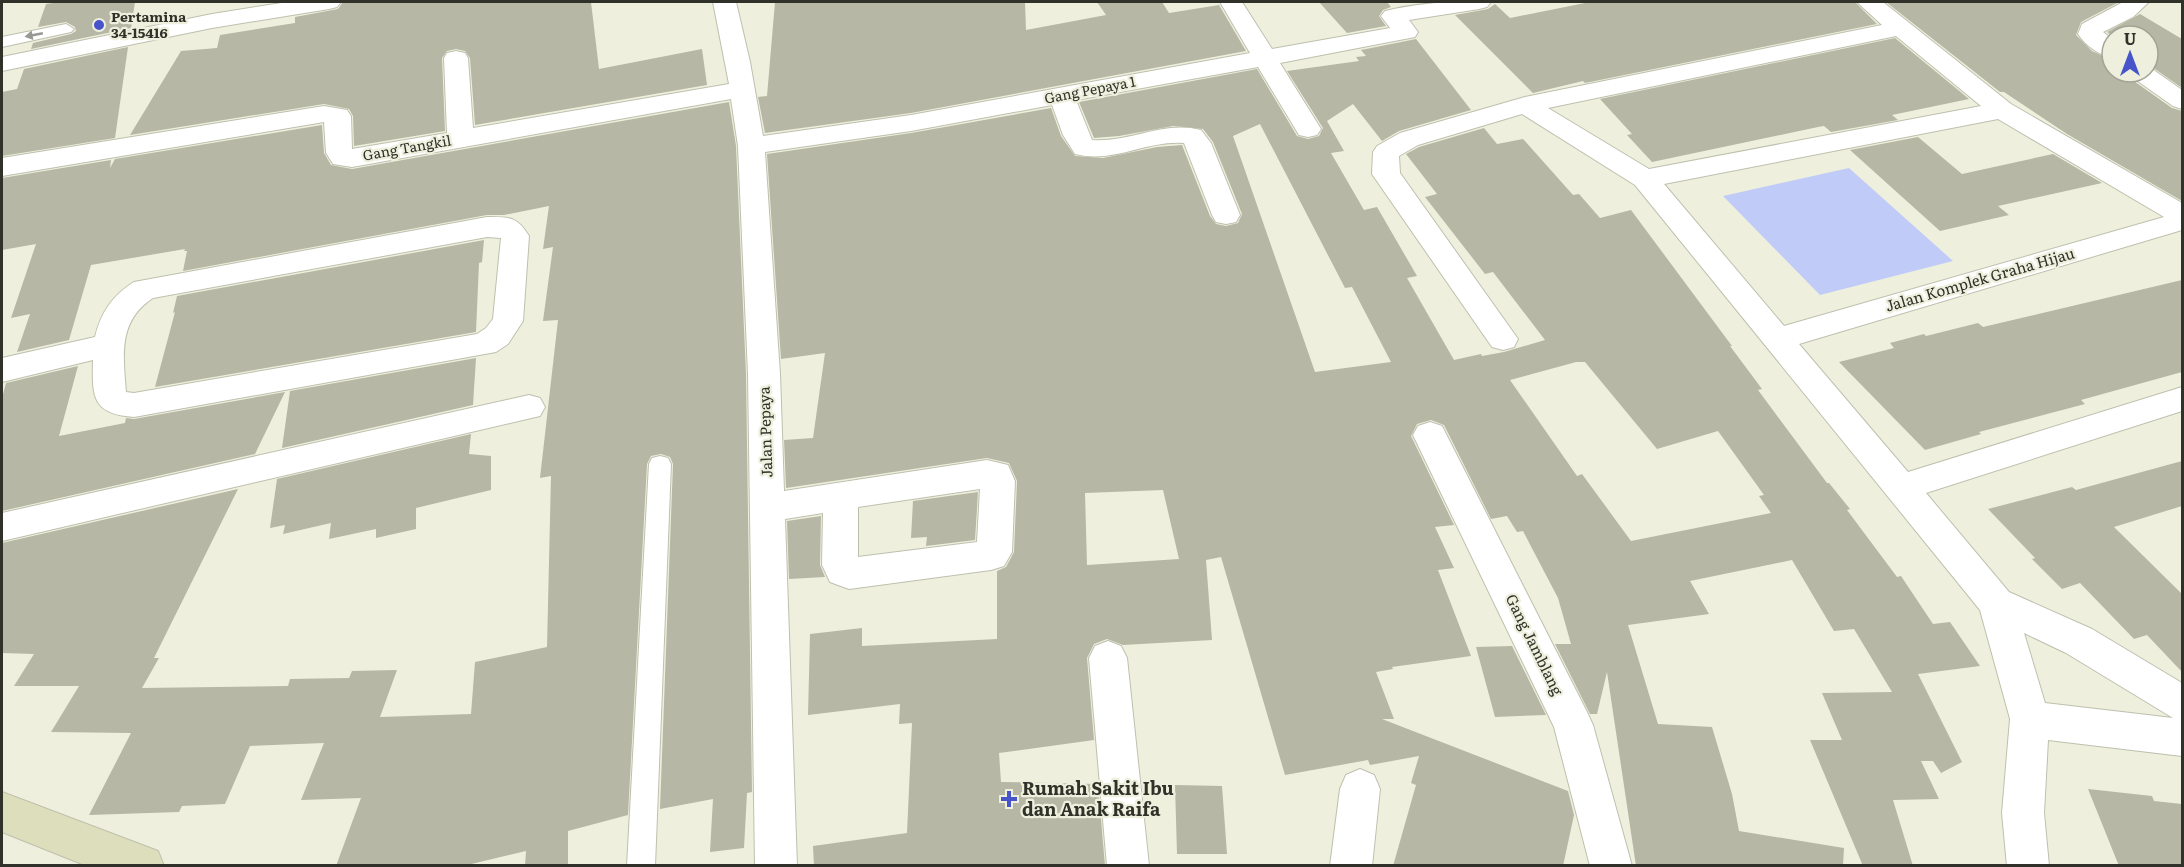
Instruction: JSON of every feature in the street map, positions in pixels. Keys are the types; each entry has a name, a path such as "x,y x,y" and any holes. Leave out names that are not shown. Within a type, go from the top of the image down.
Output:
{"main road":[{"path":"2,812 143,866"}],"street":[{"path":"212,21 229,2"},
{"path":"2,64 212,21 329,2"},
{"name":"Jalan Pepaya","path":"724,2 743,89 752,146 764,374 776,866"},
{"path":"1231,2 1308,129"},
{"name":"Gang Pepaya 1","path":"1387,9 1479,2"},
{"path":"1869,2 2001,110 2182,215"},
{"path":"2101,24 2125,12 2137,2"},
{"name":"Gang Pepaya 1","path":"752,146 911,123 1062,96 1260,48 1406,32 1387,9"},
{"path":"2100,24 2091,29 2090,34 2100,42"},
{"path":"1503,339 1386,174 1386,152 1409,139 1526,105 1901,28"},
{"path":"456,58 460,139"},
{"path":"2158,84 2182,101"},
{"name":"Gang Tangkil","path":"2,167 324,114 338,116 339,153 343,158 352,158 743,89"},
{"path":"1062,96 1081,146 1084,148 1102,149 1176,135 1192,136 1198,143 1226,215"},
{"path":"1526,105 1645,179 1996,603 2030,719 2023,813 2028,866"},
{"path":"1645,179 2001,110"},
{"name":"Jalan Komplek Graha Hijau","path":"1778,339 2182,221"},
{"path":"487,226 507,227 515,236 508,321 497,336 485,344 134,405 121,404 110,398 108,345 119,310 131,296 145,289 487,226"},
{"path":"2,370 108,345"},
{"path":"1900,488 2182,399"},
{"path":"2,527 529,407"},
{"name":"Gang Jamblang","path":"1430,435 1573,725 1611,866"},
{"path":"768,507 841,496 987,474 996,475 998,481 994,552 991,555 849,574 843,571 840,565 841,496"},
{"path":"1996,603 2079,641 2182,704"},
{"path":"1108,658 1128,866"},
{"path":"2030,719 2182,738"},
{"path":"1351,866 1360,789"}],"lane":[{"path":"2,42 66,29"},
{"path":"642,866 660,464"}],"shaded area":[{"path":"1849,168 1953,261 1820,295 1723,196"}],"building":[{"name":"Pertamina 34-15416","path":"135,2 131,28 31,49 33,43 76,31 75,27 66,22 38,27 46,4"},
{"path":"343,2 591,2 599,69 702,49 707,85 475,125 470,58 465,51 456,49 447,51 442,58 445,131 354,146 353,116 349,109 324,104 130,135 181,51 217,48 220,35 295,23 295,17 338,9"},
{"path":"775,2 1025,2 1026,30 1106,15 1097,2 1162,2 1169,13 1219,5 1246,51 911,113 765,133 758,97 767,96"},
{"path":"1319,2 1387,2 1391,7 1383,10 1379,16 1386,26 1347,33"},
{"path":"1590,2 1855,2 1877,24 1585,83 1583,81 1533,93 1455,15 1488,9 1495,4 1510,18"},
{"path":"1886,2 2119,2 2081,22 2076,35 2092,51 2100,55 2100,84 2138,84 2172,108 2182,111 2182,201 2067,134 2004,92 2000,92"},
{"path":"2140,14 2157,24 2122,24"},
{"path":"2160,26 2182,39 2182,88 2160,72"},
{"path":"1895,38 1969,99 1892,115 1898,120 1831,132 1824,126 1818,127 1652,162 1627,135 1632,134 1600,99"},
{"path":"1416,39 1471,110 1399,131 1382,141 1353,104 1327,121 1344,151 1331,153 1364,210 1377,207 1417,276 1407,278 1454,360 1504,352 1545,340 1493,272 1485,274 1425,197 1437,194 1406,154 1419,147 1484,128 1497,144 1523,139 1573,195 1579,194 1600,218 1631,210 1762,389 1758,390 1827,483 1850,509 1847,510 1897,577 1901,576 1933,624 1950,622 1980,666 1918,674 1962,762 1941,773 1933,761 1921,761 1939,799 1893,800 1913,866 1863,866 1810,740 1842,740 1822,693 1892,692 1854,629 1834,631 1792,560 1690,581 1709,614 1628,625 1658,724 1712,727 1732,794 1739,831 1844,848 1843,866 1636,866 1607,672 1597,714 1590,714 1555,644 1571,644 1558,598 1523,531 1517,532 1507,516 1491,519 1444,425 1431,420 1417,424 1411,436 1454,525 1435,527 1454,568 1438,570 1471,656 1392,667 1393,669 1376,672 1394,719 1382,719 1568,791 1574,815 1563,866 1393,866 1416,785 1411,783 1419,756 1370,765 1368,760 1285,775 1221,557 1206,560 1212,640 1123,645 1107,639 1094,644 1087,658 1094,740 999,753 1001,782 1098,784 1105,866 814,866 813,846 907,833 912,723 899,724 900,704 808,715 810,634 862,628 862,646 997,639 997,571 1006,567 1014,552 1017,481 1009,463 987,458 786,488 784,440 813,438 825,353 781,359 767,154 911,133 1051,108 1061,136 1075,156 1103,158 1157,147 1182,145 1210,216 1216,224 1226,226 1238,223 1242,214 1213,142 1203,129 1173,126 1094,138 1079,102 1257,69 1297,136 1308,139 1319,136 1323,128 1287,71 1359,61 1356,57 1366,56 1361,50","holes":["1260,124 1345,288 1352,287 1391,362 1315,372 1233,136","1576,362 1585,362 1657,449 1718,431 1764,495 1759,496 1771,513 1631,541 1582,474 1577,476 1510,380","1163,490 1179,559 1087,565 1085,493"]},
{"path":"128,47 115,138 2,156 2,92 17,89 24,69"},
{"path":"729,102 736,146 746,374 752,792 747,793 744,848 710,852 713,799 660,809 673,464 670,457 661,454 651,456 647,464 628,815 568,831 568,866 525,866 526,851 463,866 336,866 361,798 301,800 324,743 250,746 225,804 182,806 179,812 89,815 131,733 51,732 79,686 14,686 34,654 2,653 2,543 238,489 154,658 159,658 142,688 288,686 290,679 349,678 352,671 397,670 380,717 471,714 475,662 547,647 551,476 540,478 558,320 543,321 553,247 543,249 549,206 504,215 487,215 183,271 187,251 184,251 185,249 91,265 69,340 17,352 30,314 11,318 36,244 2,250 2,178 111,160 110,168 115,159 322,125 324,153 331,165 352,169"},
{"path":"1918,137 1962,174 2053,154 2102,183 1998,206 2009,215 1940,231 1850,150"},
{"path":"484,240 482,262 479,263 476,332 155,387 175,312 173,313 177,296"},
{"path":"2182,280 2182,372 2081,400 2085,404 1979,432 1981,434 1925,450 1839,362 1894,348 1890,343 1924,334 1926,336 1978,323 1983,327"},
{"path":"476,358 473,405 282,448 290,391"},
{"path":"78,366 59,436 125,423 126,418 134,419 285,392 255,454 2,511 2,398 6,383"},
{"path":"471,434 469,454 491,456 491,490 416,508 416,529 376,538 376,529 329,539 331,523 283,534 285,525 270,528 277,479"},
{"path":"2182,461 2182,506 2114,527 2182,594 2182,672 2147,635 2134,639 2080,583 2062,589 1988,509 2072,487 2076,490"},
{"path":"978,492 975,540 926,546 927,537 911,538 913,501"},
{"path":"821,516 820,565 825,577 789,579 787,521"},
{"path":"1512,646 1546,715 1495,717 1476,647"},
{"path":"1175,785 1222,786 1227,854 1177,854"},
{"path":"2088,789 2152,796 2154,801 2182,804 2182,866 2119,866"}],"place":[{"name":"Pertamina 34-15416","path":"99,25"},
{"name":"Rumah Sakit Ibu dan Anak Raifa","path":"1009,799"}]}
